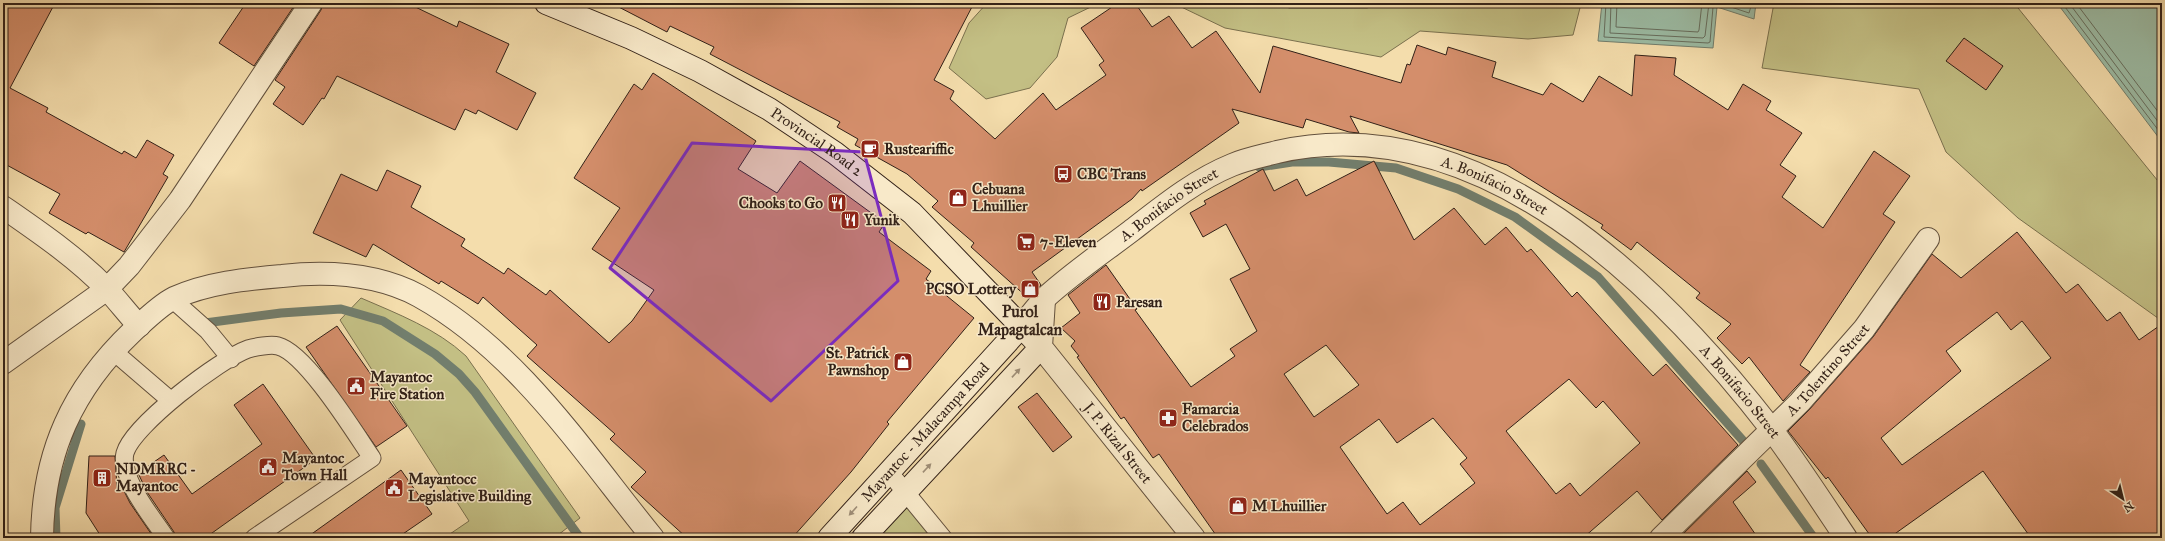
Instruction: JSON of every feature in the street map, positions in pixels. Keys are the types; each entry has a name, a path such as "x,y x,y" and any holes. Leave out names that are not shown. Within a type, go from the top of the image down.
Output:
{"street":[{"path":"3,363 107,289 139,253 180,200 311,3"},
{"name":"Provincial Road 2","path":"546,3 631,38 700,71 800,128 860,172 912,213 1020,327 1041,347"},
{"name":"A. Bonifacio Street","path":"1020,327 1044,300 1101,254 1203,179 1232,165 1295,148 1326,144 1398,149 1475,173 1516,193 1564,224 1613,259 1656,298 1706,350 1772,431 1846,538"},
{"path":"3,208 44,236 75,260 107,289 139,326"},
{"name":"A. Tolentino Street","path":"1661,538 1772,431 1864,329 1928,239"},
{"path":"42,538 45,492 61,432 90,379 113,350 172,299 216,285 294,274 338,275 365,278 389,283 418,296 445,312 474,334 502,359 541,399 653,538"},
{"path":"1041,347 1044,300"},
{"name":"Mayantoc - Malacampa Road","path":"829,538 1020,327"},
{"name":"Mayantoc - Malacampa Road","path":"863,538 905,491 1041,347"},
{"name":"J. P. Rizal Street","path":"1041,347 1194,538"}],"lane":[{"path":"172,299 208,331 230,359"},
{"path":"166,538 140,500 126,472 125,453 135,435 170,400 230,359 249,349 278,346 295,355 325,391 372,458 254,538"},
{"path":"113,350 170,400"},
{"path":"889,472 943,538"}],"highlighted area":[{"path":"692,143 864,152 898,281 771,401 610,268"}],"shaded area":[{"path":"987,3 1099,3 1068,18 1057,57 1030,88 986,99 949,68 969,23"},
{"path":"1173,3 1280,3 1289,8 1367,8 1384,3 1581,4 1573,35 1528,39 1420,31 1381,57 1225,28"},
{"path":"1774,3 2014,3 2162,186 2162,321 2018,218 1946,152 1919,89 1762,68"},
{"path":"361,298 403,316 430,330 455,346 466,356 580,518 554,538 444,538 469,521 340,320"},
{"path":"906,502 935,538 874,538"}],"water":[{"path":"1602,3 1756,3 1754,19 1717,7 1713,48 1598,41"},
{"path":"2057,3 2162,3 2162,142"}],"building":[{"path":"3,3 55,3 10,88 48,108 46,112 122,154 124,151 136,158 147,140 174,155 163,174 168,177 124,252 88,232 86,234 49,213 60,194 3,163"},
{"path":"246,3 296,3 254,66 219,43"},
{"path":"323,3 407,3 457,27 459,21 509,44 496,72 536,93 517,130 478,110 476,114 465,109 455,130 337,76 324,99 322,98 303,125 273,104 285,87 275,80 321,10"},
{"path":"611,3 974,3 934,80 954,91 950,99 995,139 1043,93 1056,110 1106,75 1099,65 1104,61 1081,28 1118,3 1135,3 1152,27 1169,16 1192,48 1216,31 1260,93 1273,46 1401,83 1407,64 1410,65 1417,45 1446,55 1448,47 1496,62 1492,77 1543,95 1551,83 1583,102 1599,76 1632,96 1635,55 1676,58 1674,75 1728,110 1743,84 1771,101 1766,110 1802,133 1780,165 1796,176 1782,197 1823,228 1874,151 1910,176 1883,214 1895,222 1800,365 1810,372 1783,401 1749,357 1742,364 1717,338 1731,324 1696,298 1700,293 1637,242 1631,250 1601,228 1603,225 1507,165 1350,116 1359,133 1349,132 1306,119 1303,128 1232,109 1239,123 1142,191 1141,189 1132,199 1032,272 1041,285 1028,298 971,247 974,243 932,207 938,201 907,174 855,145 858,139 837,127 840,122 710,54 714,47 670,26 667,32"},
{"path":"1964,38 2003,66 1986,90 1946,61"},
{"path":"653,73 756,141 738,169 777,193 800,161 885,223 879,232 931,271 926,279 974,318 887,422 889,424 851,472 792,538 687,538 631,487 646,472 610,439 615,434 527,356 537,345 483,297 478,304 441,281 439,284 373,244 366,257 313,233 341,174 377,191 387,170 421,186 411,207 465,239 461,246 504,274 508,268 546,295 550,290 609,343 632,321 654,290 592,249 620,208 574,178 634,84 642,90"},
{"path":"1374,161 1414,240 1454,208 1485,245 1506,227 1527,252 1531,249 1572,297 1577,292 1653,376 1666,364 1738,445 1662,520 1637,491 1583,538 1218,538 1159,454 1153,458 1124,417 1121,419 1077,357 1079,356 1071,346 1075,341 1061,328 1080,313 1068,295 1106,265 1137,309 1135,310 1191,387 1235,356 1230,349 1257,331 1230,279 1250,269 1226,224 1203,237 1190,213 1206,204 1204,201 1263,169 1274,191 1297,179 1306,196","holes":["1326,345 1359,385 1314,417 1284,374","1569,379 1596,408 1603,401 1640,443 1580,496 1570,483 1556,494 1506,431","1433,418 1467,458 1460,464 1475,483 1420,525 1403,502 1387,514 1340,447 1379,419 1397,443"]},
{"path":"2017,232 2066,293 2078,284 2107,321 2120,312 2139,340 2162,324 2162,538 2031,538 1983,471 1889,538 1872,538 1828,477 1826,479 1788,431 1809,410 1873,337 1932,254 1961,278","holes":["1997,312 2011,330 2022,321 2051,358 1902,465 1881,438 1961,371 1946,351"]},
{"name":"Mayantoc Fire Station","path":"337,326 407,426 376,447 306,347"},
{"name":"Mayantoc Town Hall","path":"263,384 316,459 205,538 176,538 174,532 147,492 138,473 164,455 192,494 262,444 234,405"},
{"path":"1037,393 1072,437 1053,452 1018,407"},
{"name":"NDMRRC - Mayantoc","path":"89,456 115,456 117,488 121,485 130,503 154,538 102,538 86,513"},
{"name":"Mayantocc Legislative Building","path":"401,470 432,514 397,538 306,538"},
{"path":"1747,471 1756,482 1733,502 1758,538 1679,538"}],"waterway":[{"path":"1259,167 1292,162 1329,162 1396,168 1458,189 1515,217 1598,277 1745,443"},
{"path":"205,323 281,313 341,309 383,321 435,354 459,374 475,392 580,538"},
{"path":"56,538 55,508 81,424"},
{"path":"1761,464 1814,538"}],"place":[{"name":"Rusteariffic","path":"870,149"},
{"name":"CBC Trans","path":"1063,174"},
{"name":"Cebuana Lhuillier","path":"958,198"},
{"name":"Chooks to Go","path":"837,203"},
{"name":"Yunik","path":"850,220"},
{"name":"7-Eleven","path":"1026,242"},
{"name":"PCSO Lottery","path":"1030,289"},
{"name":"Paresan","path":"1102,302"},
{"name":"St. Patrick Pawnshop","path":"903,362"},
{"name":"Mayantoc Fire Station","path":"356,386"},
{"name":"Famarcia Celebrados","path":"1168,418"},
{"name":"Mayantoc Town Hall","path":"268,467"},
{"name":"NDMRRC - Mayantoc","path":"102,478"},
{"name":"Mayantocc Legislative Building","path":"394,488"},
{"name":"M Lhuillier","path":"1238,506"}],"district":[{"name":"Purol Mapagtalcan","path":"1020,320"}]}
